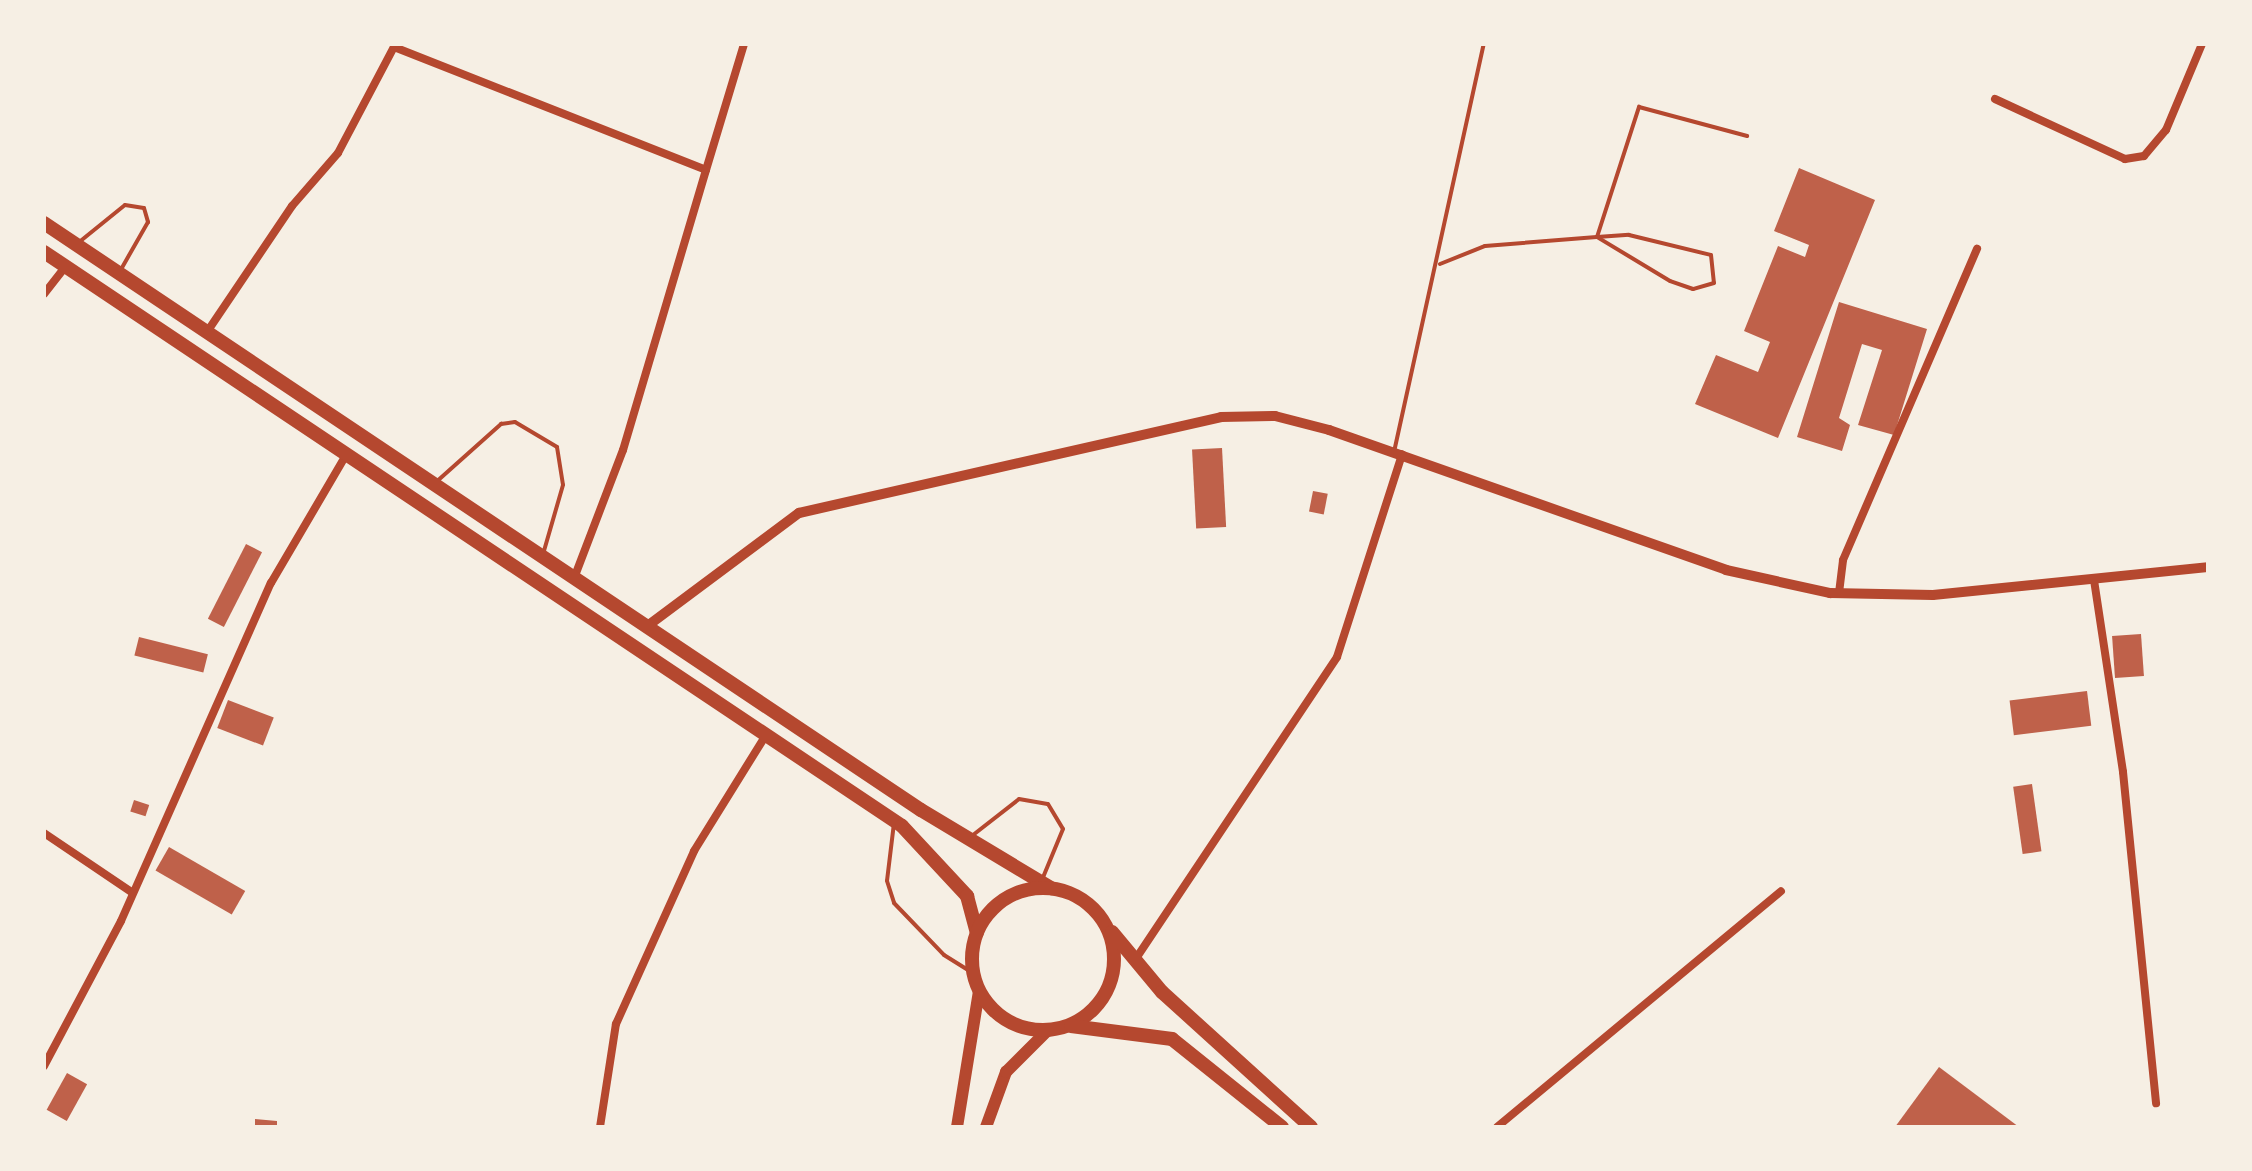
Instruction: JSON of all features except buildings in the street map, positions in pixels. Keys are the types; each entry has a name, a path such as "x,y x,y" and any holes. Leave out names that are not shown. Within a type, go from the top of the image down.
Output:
{"highway":[{"path":"44,223 646,627 969,839 1046,885 1083,901 1135,960 1311,1127"},
{"path":"44,252 345,457 894,821 949,871 967,896 977,933 973,973 979,991 1007,1021 1047,1031 1070,1026 1172,1039 1282,1127"},
{"path":"977,933 1007,898 1046,885"},
{"path":"1070,1026 1105,995 1113,973 1106,926"}],"main road":[{"path":"957,1127 979,991"},
{"path":"986,1127 1006,1072 1047,1031"}],"street":[{"path":"574,578 623,450 744,44"},
{"path":"1995,99 2125,159 2144,156 2166,130 2202,44"},
{"path":"207,332 292,206 338,153 395,45 706,170"},
{"path":"1839,593 1843,560 1977,249"},
{"path":"44,294 65,267"},
{"path":"646,627 799,513 1221,417 1275,416 1398,453 1726,570 1839,593 1933,595 2208,567"},
{"path":"1135,960 1337,657 1398,453"},
{"path":"44,1066 133,893 271,583 345,457"},
{"path":"2094,580 2123,772 2156,1103"},
{"path":"600,1127 616,1024 694,851 766,735"},
{"path":"44,833 133,893"},
{"path":"1497,1127 1781,891"}],"lane":[{"path":"1398,453 1484,44"},
{"path":"1597,237 1639,107 1747,136"},
{"path":"76,244 125,205 144,208 148,222 119,273"},
{"path":"1438,266 1485,246 1597,237 1629,235 1697,248 1711,255 1714,283 1693,289 1670,281 1597,237"},
{"path":"433,485 501,424 515,422 557,447 563,485 542,557"},
{"path":"969,839 1019,799 1048,804 1063,829 1046,885"},
{"path":"894,821 887,881 894,903 944,955 973,973"}]}
